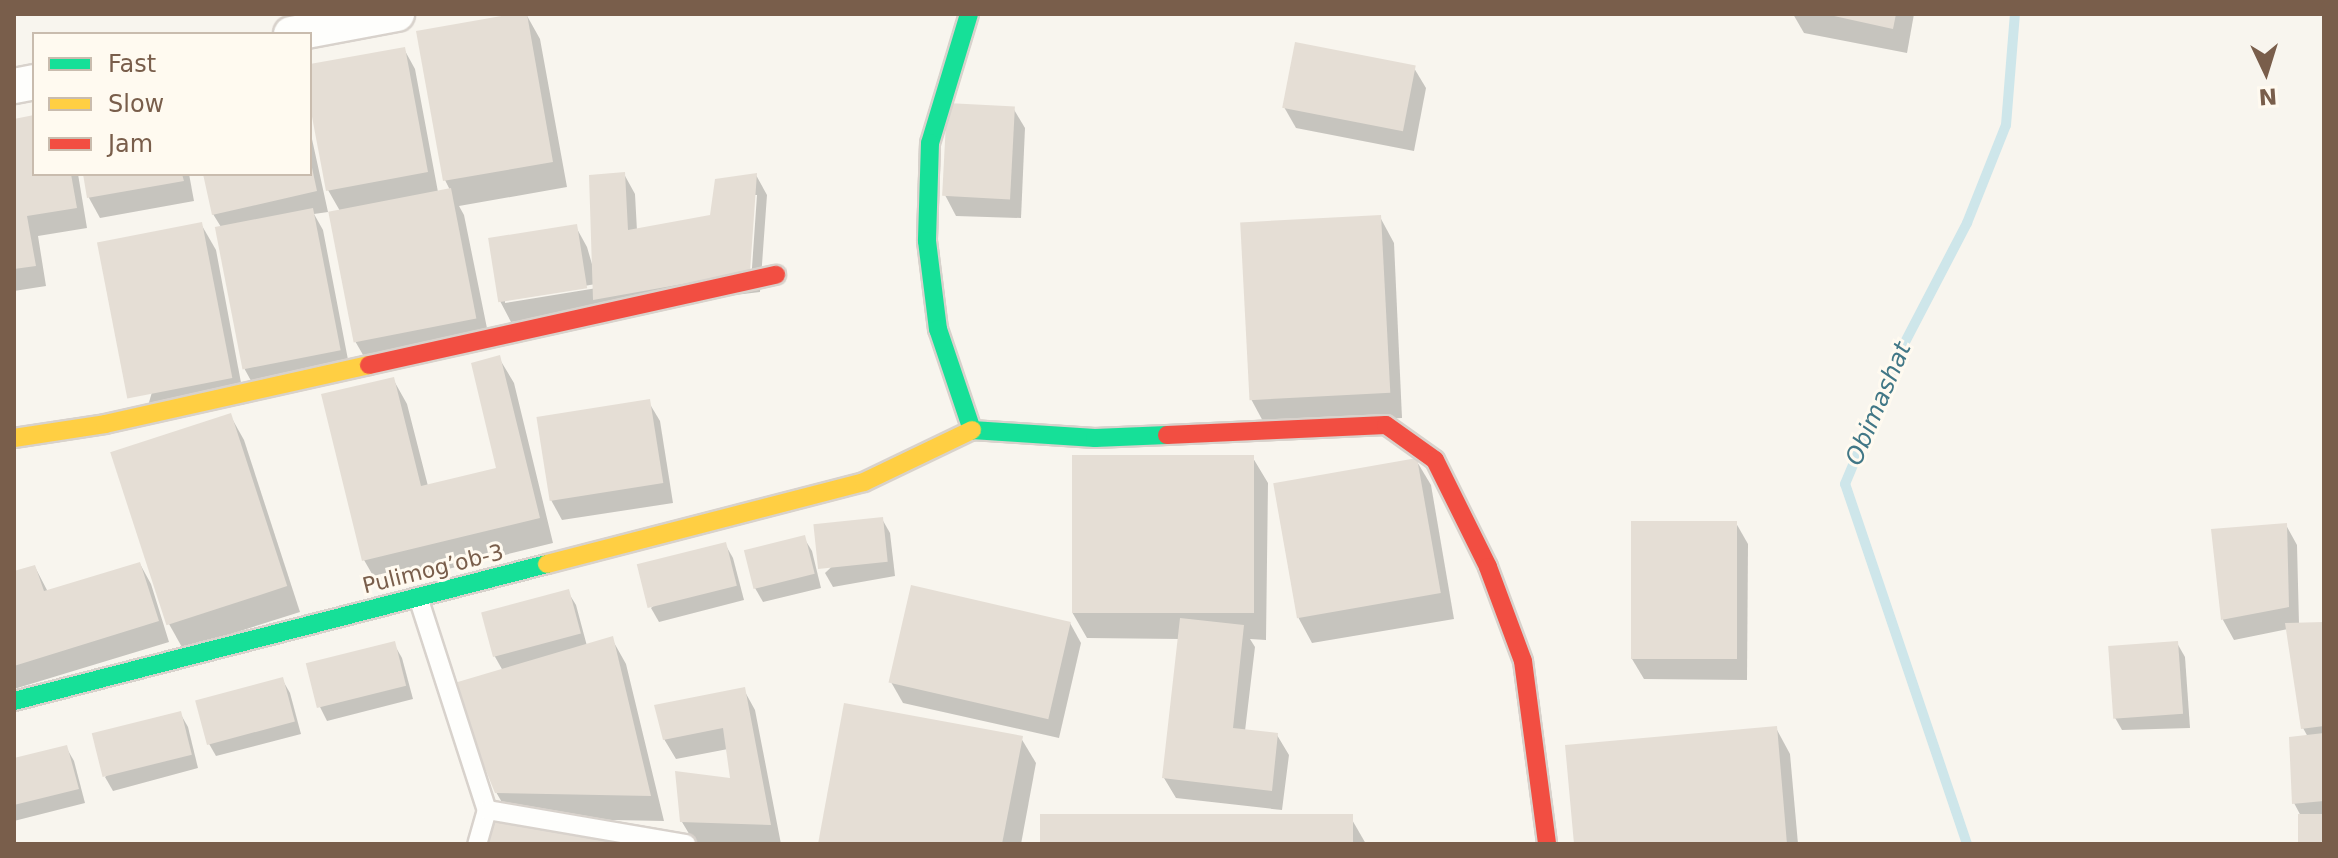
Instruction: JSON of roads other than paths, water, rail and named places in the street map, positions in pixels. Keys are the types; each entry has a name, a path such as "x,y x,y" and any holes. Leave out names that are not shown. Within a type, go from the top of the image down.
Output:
{"street":[{"path":"298,27 397,14"},
{"path":"969,14 930,143 927,241 938,329 972,430 1095,438 1386,425 1435,460 1488,567 1523,661 1547,844"},
{"path":"14,438 105,424 776,275"},
{"name":"Pulimog’ob-3","path":"14,701 864,482 972,430"}],"lane":[{"path":"418,597 487,810 477,844"},
{"path":"487,810 686,844"}],"waterway":[{"name":"Obimashat","path":"1967,844 1845,484 1903,346 1967,223 2006,125 2015,14"}]}
